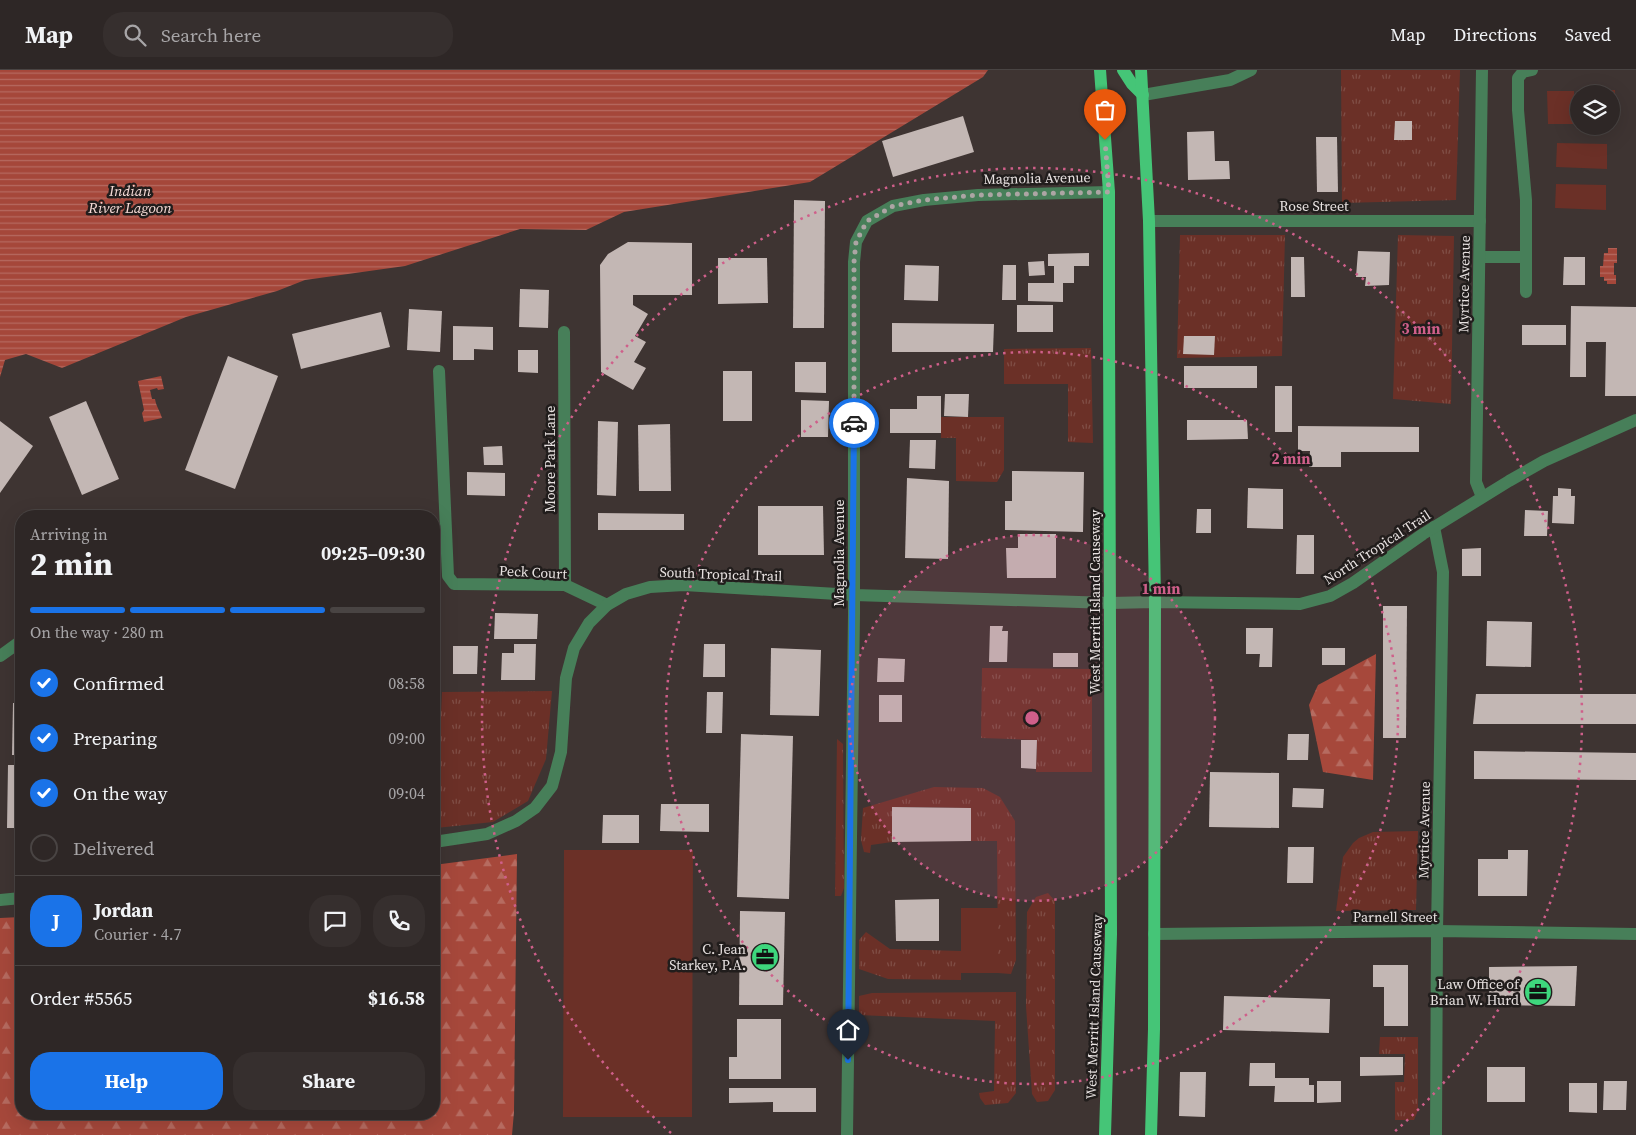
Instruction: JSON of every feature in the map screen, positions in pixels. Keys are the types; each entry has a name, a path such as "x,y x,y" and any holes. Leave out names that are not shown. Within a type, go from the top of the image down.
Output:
{"main road":[{"name":"West Merritt Island Causeway","path":"1100,70 1109,192 1112,934 1105,1135"},
{"path":"1123,70 1132,84 1143,95"},
{"path":"1141,70 1149,221 1155,602 1151,1135"}],"street":[{"path":"1143,95 1251,70"},
{"name":"Myrtice Avenue","path":"1482,70 1476,482 1482,497"},
{"path":"1526,292 1526,200 1518,110 1518,78 1523,72 1532,70"},
{"name":"Magnolia Avenue","path":"847,1135 854,595 854,262 856,242 867,221 893,206 924,200 1014,193 1109,192"},
{"name":"Rose Street","path":"1149,221 1480,221"},
{"path":"1480,257 1526,257"},
{"name":"Moore Park Lane","path":"564,332 565,586"},
{"name":"Peck Court","path":"439,372 448,576 454,584 565,586 607,605"},
{"name":"North Tropical Trail","path":"1110,603 1300,604 1330,596 1353,583 1434,527 1544,461 1636,420"},
{"name":"Myrtice Avenue","path":"1434,527 1444,572 1437,931 1436,1135"},
{"name":"South Tropical Trail","path":"440,841 487,834 516,821 535,808 552,786 561,752 566,678 574,648 589,623 607,605 626,594 650,587 684,585 854,595 1110,603"},
{"path":"0,656 15,645"},
{"path":"0,900 15,899"},
{"name":"Parnell Street","path":"1154,934 1437,931 1636,934"}],"green space":[{"path":"1341,70 1460,70 1456,200 1342,203"},
{"path":"1547,91 1570,91 1570,124 1548,124"},
{"path":"1557,143 1607,144 1607,169 1556,167"},
{"path":"1556,184 1606,185 1606,210 1555,208"},
{"path":"1180,235 1285,235 1282,356 1177,358"},
{"path":"1398,235 1454,236 1451,404 1393,399"},
{"path":"1091,348 1093,443 1068,442 1068,384 1004,384 1004,349"},
{"path":"941,417 1004,417 1004,470 997,482 956,481 956,438 941,438"},
{"path":"1376,654 1373,780 1323,772 1309,705 1318,685"},
{"path":"982,668 1092,669 1092,772 1036,772 1037,740 981,738"},
{"path":"552,691 546,759 528,801 493,822 440,828 442,692"},
{"path":"837,739 843,744 844,888 841,896 835,896"},
{"path":"934,787 983,788 1000,797 1015,821 1016,960 1011,974 998,973 997,841 971,841 971,808 892,807 892,842 871,845 870,853 864,852 861,840 863,808"},
{"path":"1418,831 1416,910 1336,911 1343,857 1353,843 1373,832"},
{"path":"564,850 693,850 692,1117 563,1117"},
{"path":"517,854 514,1112 512,1135 0,1135 0,918 15,917 15,1120 440,1120 440,864"},
{"path":"1048,893 1055,901 1055,1090 1048,1101 1037,1102 1032,1094 1026,1006 1027,912 1036,897"},
{"path":"961,908 998,908 998,973 961,973"},
{"path":"866,932 890,949 961,951 961,980 888,979 859,969 859,940"},
{"path":"1016,992 1016,1093 1008,1103 985,1105 979,1093 994,1091 995,1021 859,1015 859,996 872,993"},
{"path":"1380,1037 1418,1037 1418,1110 1414,1120 1395,1120 1395,1082 1404,1082 1405,1054 1379,1054"}],"water":[{"name":"Indian River Lagoon","path":"0,70 988,70 983,77 810,182 624,212 586,230 520,229 405,266 305,280 277,291 186,317 62,368 26,354 5,360 0,377"},
{"path":"1608,248 1617,248 1617,263 1614,263 1616,284 1607,284 1607,281 1604,281 1604,277 1600,277 1600,266 1603,266 1604,253 1608,253"},
{"path":"161,376 164,389 150,390 152,399 155,399 162,418 144,422 142,413 144,410 138,381"}],"building":[{"path":"963,116 974,152 893,177 882,141"},
{"path":"1395,121 1412,121 1412,140 1394,140"},
{"path":"1214,131 1215,161 1229,161 1230,179 1188,180 1187,132"},
{"path":"1316,137 1337,137 1338,192 1317,192"},
{"path":"794,200 825,201 824,328 793,328"},
{"path":"628,242 692,243 692,295 633,295 633,305 648,314 635,336 646,342 634,362 646,368 633,390 601,372 600,265 608,254"},
{"path":"1358,251 1390,252 1389,285 1365,286 1366,277 1356,277"},
{"path":"1089,253 1089,266 1074,266 1074,283 1063,283 1063,302 1028,301 1028,283 1054,283 1054,266 1048,266 1048,254"},
{"path":"1291,257 1304,257 1305,297 1291,297"},
{"path":"1564,257 1585,257 1585,285 1563,285"},
{"path":"718,258 767,258 768,303 718,304"},
{"path":"1044,261 1045,275 1029,276 1028,262"},
{"path":"905,265 939,266 938,301 904,300"},
{"path":"1003,265 1016,265 1016,300 1002,300"},
{"path":"520,289 549,290 548,328 519,327"},
{"path":"1017,305 1053,305 1053,332 1017,332"},
{"path":"1571,306 1636,307 1636,396 1605,396 1606,342 1586,342 1586,377 1570,377"},
{"path":"409,309 442,311 440,352 407,350"},
{"path":"381,312 390,347 301,369 292,334"},
{"path":"892,323 994,324 993,352 892,352"},
{"path":"1522,325 1566,325 1566,345 1522,345"},
{"path":"453,326 493,327 493,350 474,349 474,360 453,360"},
{"path":"1184,336 1215,336 1214,355 1183,354"},
{"path":"518,350 538,350 538,373 518,372"},
{"path":"228,356 278,376 235,489 185,470"},
{"path":"795,362 826,362 826,393 795,392"},
{"path":"1184,366 1257,366 1257,388 1184,388"},
{"path":"723,371 752,371 752,421 723,421"},
{"path":"1275,386 1292,386 1292,432 1275,432"},
{"path":"945,394 969,394 968,417 944,416"},
{"path":"917,396 941,396 941,433 890,433 890,409 917,409"},
{"path":"801,400 829,401 828,437 801,437"},
{"path":"86,401 119,479 82,495 49,417"},
{"path":"1187,420 1247,420 1248,439 1187,440"},
{"path":"0,421 33,446 0,493"},
{"path":"598,421 618,422 616,496 597,495"},
{"path":"670,424 671,491 639,491 638,425"},
{"path":"1298,426 1419,427 1419,452 1341,452 1341,467 1309,467 1310,451 1298,451"},
{"path":"910,440 936,440 935,469 909,468"},
{"path":"502,446 503,465 484,465 483,447"},
{"path":"1012,471 1084,472 1083,532 1005,530 1005,501 1012,501"},
{"path":"467,472 505,473 505,496 467,495"},
{"path":"907,478 949,481 948,559 905,558"},
{"path":"1248,488 1283,489 1283,529 1247,528"},
{"path":"1558,488 1571,489 1571,496 1575,496 1574,524 1552,523 1553,496 1558,496"},
{"path":"758,506 823,506 824,555 758,555"},
{"path":"1197,509 1211,509 1211,533 1196,533"},
{"path":"1525,510 1548,511 1547,536 1524,536"},
{"path":"598,513 684,514 684,530 598,530"},
{"path":"1018,534 1056,534 1056,578 1007,578 1006,548 1018,548"},
{"path":"1297,535 1314,535 1314,574 1296,574"},
{"path":"1481,548 1481,576 1462,576 1462,549"},
{"path":"1383,606 1407,606 1406,738 1383,738"},
{"path":"495,613 538,614 537,639 494,639"},
{"path":"1487,621 1532,622 1531,667 1486,666"},
{"path":"990,626 1003,626 1002,631 1008,631 1007,662 989,662"},
{"path":"1246,628 1273,628 1272,667 1259,667 1260,654 1246,654"},
{"path":"514,644 536,644 535,680 501,680 502,653 514,653"},
{"path":"704,644 725,644 725,677 703,677"},
{"path":"453,646 478,646 477,674 453,674"},
{"path":"771,648 821,650 819,716 770,715"},
{"path":"1322,648 1345,648 1345,665 1322,665"},
{"path":"1053,653 1078,653 1078,667 1053,667"},
{"path":"878,658 905,659 904,682 877,682"},
{"path":"707,692 723,692 722,733 706,733"},
{"path":"1476,694 1636,694 1636,724 1473,724"},
{"path":"879,695 902,695 902,722 879,722"},
{"path":"13,703 15,703 15,755 12,755"},
{"path":"741,734 793,736 789,899 737,897"},
{"path":"1288,734 1309,734 1308,760 1287,760"},
{"path":"1021,740 1037,740 1036,769 1021,768"},
{"path":"1474,751 1636,753 1636,780 1474,779"},
{"path":"8,765 15,765 15,854 14,828 7,828"},
{"path":"1210,772 1279,773 1279,828 1209,827"},
{"path":"1293,788 1324,789 1323,808 1292,807"},
{"path":"661,804 709,804 709,832 660,831"},
{"path":"892,807 971,808 971,841 892,842"},
{"path":"603,815 639,815 639,843 602,843"},
{"path":"1288,847 1314,847 1313,883 1287,883"},
{"path":"1508,850 1528,850 1527,896 1478,896 1478,859 1508,859"},
{"path":"939,899 939,941 896,941 895,900"},
{"path":"740,911 785,912 783,1005 739,1005"},
{"path":"1373,965 1408,965 1408,1026 1384,1026 1384,987 1373,987"},
{"path":"1577,966 1575,1006 1489,1005 1489,967"},
{"path":"1224,996 1330,999 1329,1033 1223,1030"},
{"path":"737,1019 781,1019 781,1079 729,1079 729,1057 737,1057"},
{"path":"1360,1057 1403,1057 1403,1075 1360,1076"},
{"path":"1250,1063 1275,1063 1275,1078 1309,1078 1309,1085 1314,1085 1314,1102 1274,1102 1275,1086 1249,1086"},
{"path":"1487,1067 1525,1067 1525,1102 1487,1102"},
{"path":"1180,1072 1206,1072 1205,1117 1179,1116"},
{"path":"1317,1081 1341,1081 1341,1102 1317,1103"},
{"path":"1604,1081 1627,1081 1626,1110 1603,1110"},
{"path":"1569,1083 1597,1083 1597,1113 1569,1112"},
{"path":"729,1088 816,1088 816,1112 773,1112 773,1102 729,1103"}],"way so far":[{"path":"854,423 854,262 856,242 867,221 893,206 924,200 1014,193 1109,192 1105,140"}],"place":[{"name":"C. Jean Starkey, P.A.","path":"765,957"},
{"name":"Law Office of Brian W. Hurd","path":"1538,992"}],"route":[{"path":"848,1060 854,614 854,423"}]}
